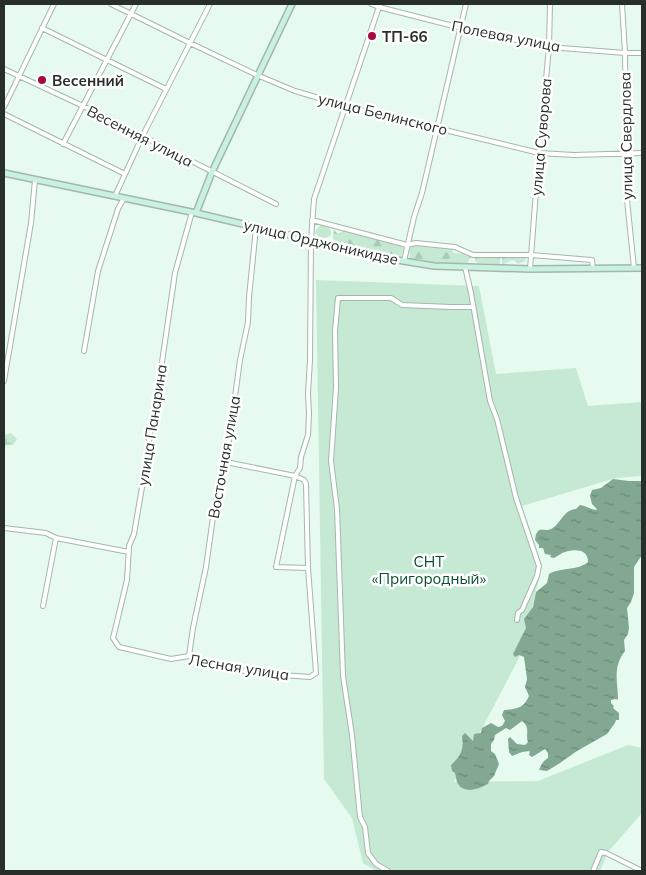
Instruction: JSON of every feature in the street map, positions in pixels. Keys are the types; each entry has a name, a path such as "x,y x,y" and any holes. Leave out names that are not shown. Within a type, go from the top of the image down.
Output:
{"main road":[{"name":"улица Панарина","path":"194,213 257,75 292,4"},
{"name":"улица Орджоникидзе","path":"4,173 194,213 391,259 434,266 530,269 642,268"}],"street":[{"path":"4,107 54,4"},
{"name":"улица Белинского","path":"111,4 257,75 295,90 390,119 437,128 539,153 574,155 642,153"},
{"path":"63,144 136,4"},
{"path":"115,196 142,137 210,4"},
{"name":"Полевая улица","path":"371,4 461,28 549,47 642,53"},
{"path":"404,261 414,217 422,193 466,4"},
{"name":"улица Суворова","path":"530,269 549,47 550,4"},
{"name":"улица Свердлова","path":"622,4 625,53 627,200 634,268"},
{"path":"226,462 295,476 304,480 306,484 308,568 276,567 295,476 300,468 301,457 308,435 311,240 314,199 379,5"},
{"path":"42,28 166,89"},
{"name":"Весенняя улица","path":"4,69 82,106 276,204"},
{"path":"4,114 125,174"},
{"path":"4,381 31,223 35,180"},
{"path":"84,351 98,272 118,210 124,198"},
{"name":"улица Панарина","path":"113,638 127,580 128,552 134,534 147,458 175,273 194,213"},
{"path":"312,220 407,245 416,243 455,247 473,255 531,255 592,260 593,269"},
{"name":"Восточная улица","path":"190,656 193,628 206,567 215,503 226,462 240,360 248,322 256,228"},
{"path":"466,267 490,401 497,419 516,498 539,566 537,576 522,610 518,613 517,620"},
{"path":"388,871 376,864 368,853 366,828 360,817 352,734 343,676 337,510 331,460 336,388 335,331 338,298 391,298 402,305 451,308 473,307"},
{"path":"4,528 46,533 56,538 128,552"},
{"path":"42,606 56,538"},
{"name":"Лесная улица","path":"113,638 119,647 171,659 190,656 205,663 255,673 310,677 316,673 308,568"},
{"path":"592,871 601,852 642,871"}],"green space":[{"path":"321,225 329,228 330,236 322,239 315,233"},
{"path":"334,230 338,234 345,230 405,246 401,256 336,242 333,238"},
{"path":"416,244 452,248 453,253 468,254 471,257 467,264 410,259 409,247"},
{"path":"502,256 526,256 525,261 518,264 514,260 502,264"},
{"path":"475,257 500,257 500,264 478,263 475,261"},
{"name":"СНТ «Пригородный»","path":"316,280 479,286 496,374 576,368 588,406 642,402 642,476 616,478 522,506 539,556 541,570 533,604 519,658 454,782 538,781 628,745 642,748 642,813 608,852 600,871 377,871 363,863 352,818 324,779"},
{"path":"11,433 17,439 13,445 4,447 4,435"}],"water":[{"path":"613,479 642,481 642,555 634,567 634,593 627,608 629,628 624,640 625,651 618,663 617,669 618,700 611,700 613,708 619,713 619,720 616,720 607,734 547,771 539,770 542,763 548,758 548,753 545,749 532,757 529,755 530,751 512,756 509,752 508,739 510,737 517,744 525,745 528,742 525,724 522,721 510,730 506,728 495,735 491,744 491,751 495,754 499,764 494,776 484,786 472,790 464,789 458,784 451,765 461,752 463,745 462,736 465,733 473,741 474,734 481,733 482,728 491,723 498,727 502,726 505,721 502,715 504,710 520,707 529,696 525,687 527,679 524,657 519,655 515,657 513,654 526,628 524,619 533,607 536,592 547,583 549,574 559,570 579,567 588,562 586,555 577,550 564,552 554,558 550,557 551,555 545,554 543,548 539,548 535,540 536,534 539,530 551,529 565,514 580,505 596,510 590,496 592,490 601,488"}],"place":[{"name":"ТП-66","path":"372,36"},
{"name":"Весенний","path":"42,80"}]}
